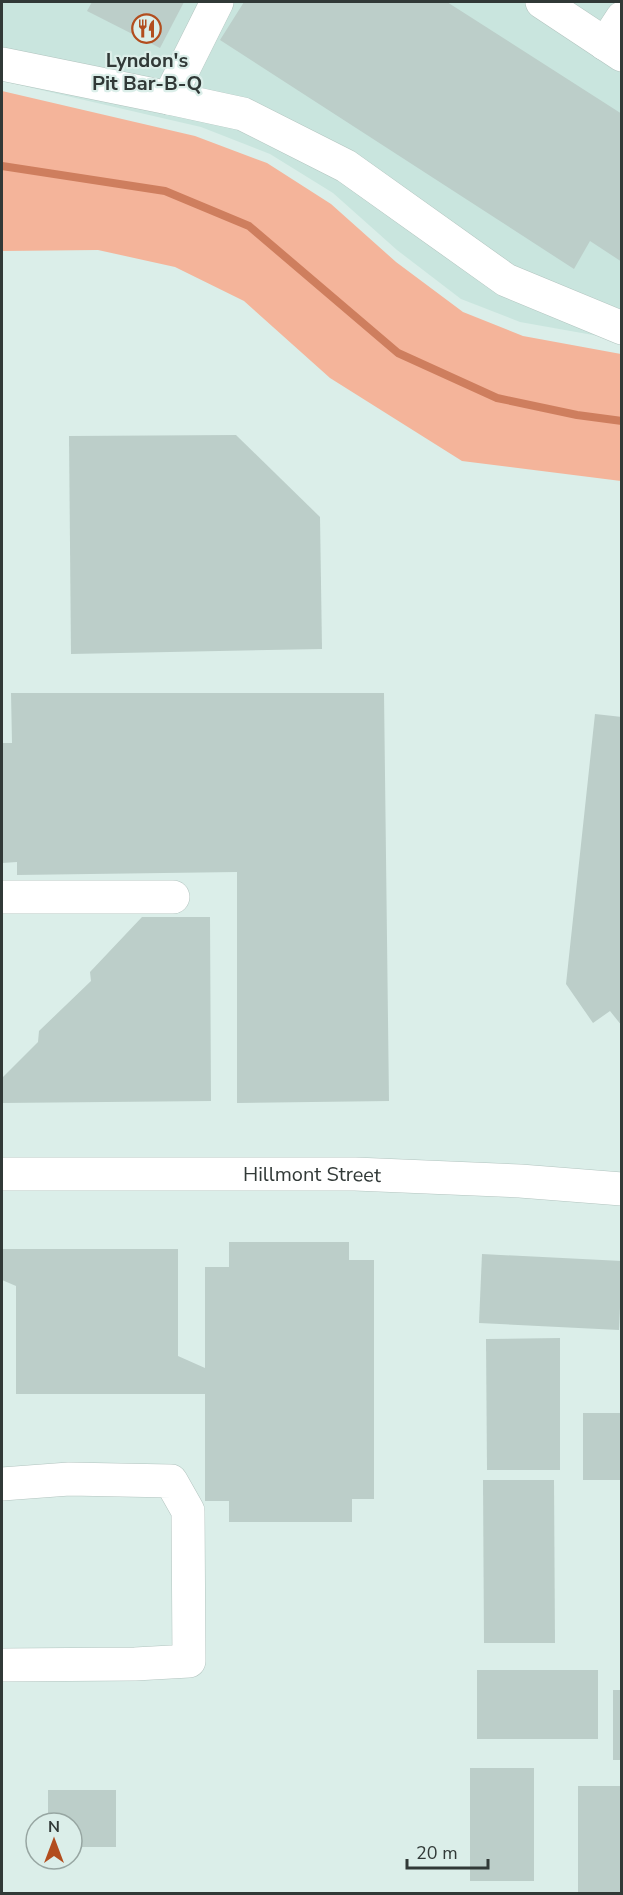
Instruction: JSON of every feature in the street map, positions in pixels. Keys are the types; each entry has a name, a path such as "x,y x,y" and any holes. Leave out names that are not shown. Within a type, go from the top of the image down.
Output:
{"street":[{"path":"169,98 217,2"},
{"path":"542,2 616,39"},
{"path":"2,64 243,114 346,166 506,280 621,328"},
{"path":"2,897 173,897"},
{"name":"Hillmont Street","path":"2,1174 356,1174 520,1181 621,1190"},
{"path":"2,1484 69,1479 171,1481 188,1511 189,1661 135,1664 2,1665"}],"shaded area":[{"path":"2,2 621,2 621,340 520,322 461,299 397,250 333,193 270,154 201,127 2,81"},
{"path":"2,91 195,136 267,163 331,204 396,262 463,312 523,336 621,354 621,481 462,461 330,378 244,301 175,267 98,250 2,251"}],"building":[{"name":"Lyndon's Pit Bar-B-Q","path":"92,2 184,2 160,48 87,11"},
{"path":"244,2 447,2 622,114 622,262 590,241 574,269 220,40"},
{"path":"236,435 320,517 322,649 71,654 69,436"},
{"path":"11,693 384,693 389,1101 237,1103 237,872 17,875 17,862 2,863 2,743 12,743"},
{"path":"595,714 622,717 622,1026 610,1011 593,1023 566,984"},
{"path":"142,917 210,917 211,1101 2,1103 2,1078 38,1042 39,1031 91,981 90,972"},
{"path":"229,1242 349,1242 349,1260 374,1260 374,1499 352,1499 352,1522 229,1522 229,1501 205,1501 205,1394 16,1394 16,1286 2,1280 2,1249 178,1249 178,1356 205,1368 205,1267 229,1267"},
{"path":"482,1254 622,1261 619,1330 479,1323"},
{"path":"560,1338 560,1470 487,1470 486,1339"},
{"path":"583,1413 622,1413 622,1480 583,1480"},
{"path":"483,1480 554,1480 555,1643 484,1643"},
{"path":"477,1670 598,1670 598,1739 477,1739"},
{"path":"613,1690 622,1690 622,1760 613,1760"},
{"path":"470,1768 534,1768 534,1881 470,1881"},
{"path":"578,1786 622,1786 622,1894 578,1894"},
{"path":"48,1790 116,1790 116,1847 84,1847 84,1811 48,1811"}],"waterway":[{"path":"2,166 165,191 249,226 398,353 497,398 577,415 622,421"}],"place":[{"name":"Lyndon's Pit Bar-B-Q","path":"147,29"}]}
